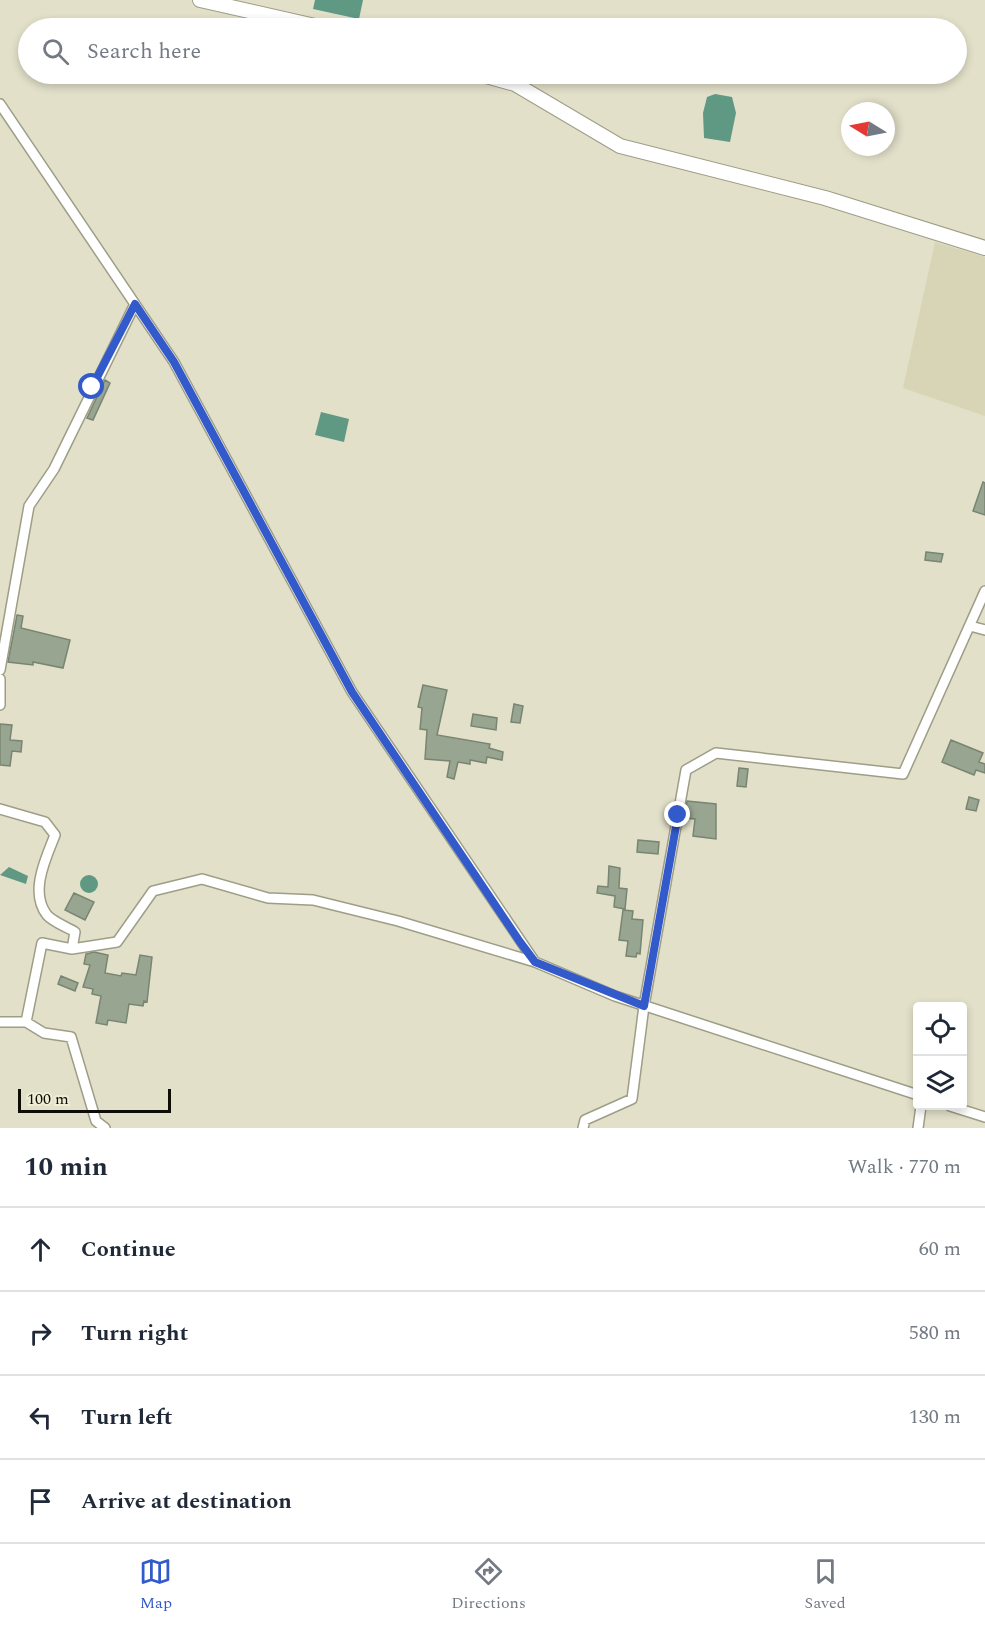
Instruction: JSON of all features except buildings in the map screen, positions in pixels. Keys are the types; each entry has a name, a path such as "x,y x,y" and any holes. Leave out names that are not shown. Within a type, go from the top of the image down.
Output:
{"main road":[{"path":"200,0 280,18"},
{"path":"515,84 620,146 825,198 985,248"}],"street":[{"path":"0,104 174,362 352,692 535,962"},
{"path":"0,670 29,507 54,468 135,304"},
{"path":"583,1128 585,1120 632,1099 644,1006 686,770 716,753 903,774 985,591"},
{"path":"970,626 985,630"},
{"path":"0,678 0,705"},
{"path":"0,809 45,822 55,835 42,867 39,890 48,915 75,932 72,949"},
{"path":"26,1022 42,944 72,949 117,942 153,891 202,879 268,898 313,900 398,921 535,962 644,1006 913,1093"},
{"path":"0,1022 26,1022 44,1033 71,1037 96,1121 105,1128"},
{"path":"918,1128 920,1110"},
{"path":"963,1110 985,1117"}],"shaded area":[{"path":"315,0 363,0 359,18 313,9"},
{"path":"715,94 732,97 736,113 730,142 704,138 703,113 707,97"},
{"path":"935,242 985,257 985,416 903,388"},
{"path":"321,412 349,419 344,442 315,435"},
{"path":"9,867 28,876 26,884 0,875"},
{"path":"89,875 95,878 98,884 95,890 89,893 83,890 80,884 83,878"}],"route":[{"path":"92,387 135,304 174,362 352,692 535,962 644,1006 678,815"}]}
